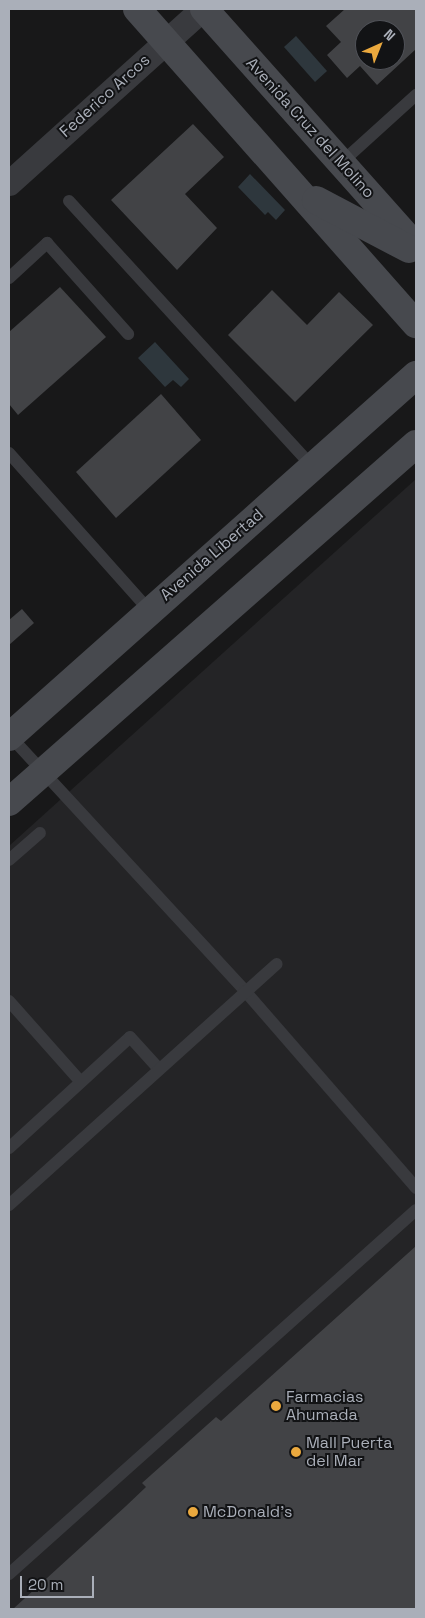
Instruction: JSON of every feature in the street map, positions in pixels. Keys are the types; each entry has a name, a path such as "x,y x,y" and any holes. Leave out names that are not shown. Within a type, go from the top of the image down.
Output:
{"street":[{"name":"Avenida Cruz del Molino","path":"137,9 416,324"},
{"name":"Avenida Cruz del Molino","path":"203,9 342,162 416,247"},
{"name":"Federico Arcos","path":"9,182 203,9"},
{"name":"Avenida Cruz del Molino","path":"292,184 330,210 416,253"},
{"name":"Avenida Libertad","path":"9,737 149,610 416,375"},
{"path":"9,802 416,444"}],"lane":[{"path":"342,162 416,95"},
{"path":"69,202 312,466"},
{"path":"9,278 47,243 128,334"},
{"path":"9,453 149,610"},
{"path":"9,737 245,991 416,1188"},
{"path":"9,860 40,833"},
{"path":"9,1205 277,964"},
{"path":"9,1001 81,1082"},
{"path":"9,1148 130,1037 159,1069"},
{"path":"9,1574 416,1210"}],"shaded area":[{"path":"296,36 327,71 315,82 284,47"},
{"path":"250,174 285,210 276,220 268,212 265,215 238,187"},
{"path":"155,342 189,379 181,387 173,380 165,387 138,358"},
{"name":"Mall Puerta del Mar","path":"416,479 416,1609 9,1609 9,846"}],"building":[{"path":"345,9 416,9 416,49 405,59 405,20 355,20 356,70 347,78 327,55 341,42 326,26"},
{"path":"364,70 393,70 377,85"},
{"path":"193,124 224,157 185,194 217,228 177,270 111,200"},
{"path":"60,287 106,337 18,415 9,404 9,332"},
{"path":"272,290 307,325 339,292 373,325 295,402 228,335"},
{"path":"161,394 201,440 116,518 76,472"},
{"path":"22,609 34,623 9,645 9,620"},
{"name":"Mall Puerta del Mar","path":"416,1246 416,1609 13,1609 146,1487 142,1483 216,1417 221,1421"}],"place":[{"name":"Farmacias Ahumada","path":"276,1406"},
{"name":"Mall Puerta del Mar","path":"296,1452"},
{"name":"McDonald's","path":"193,1512"}]}
